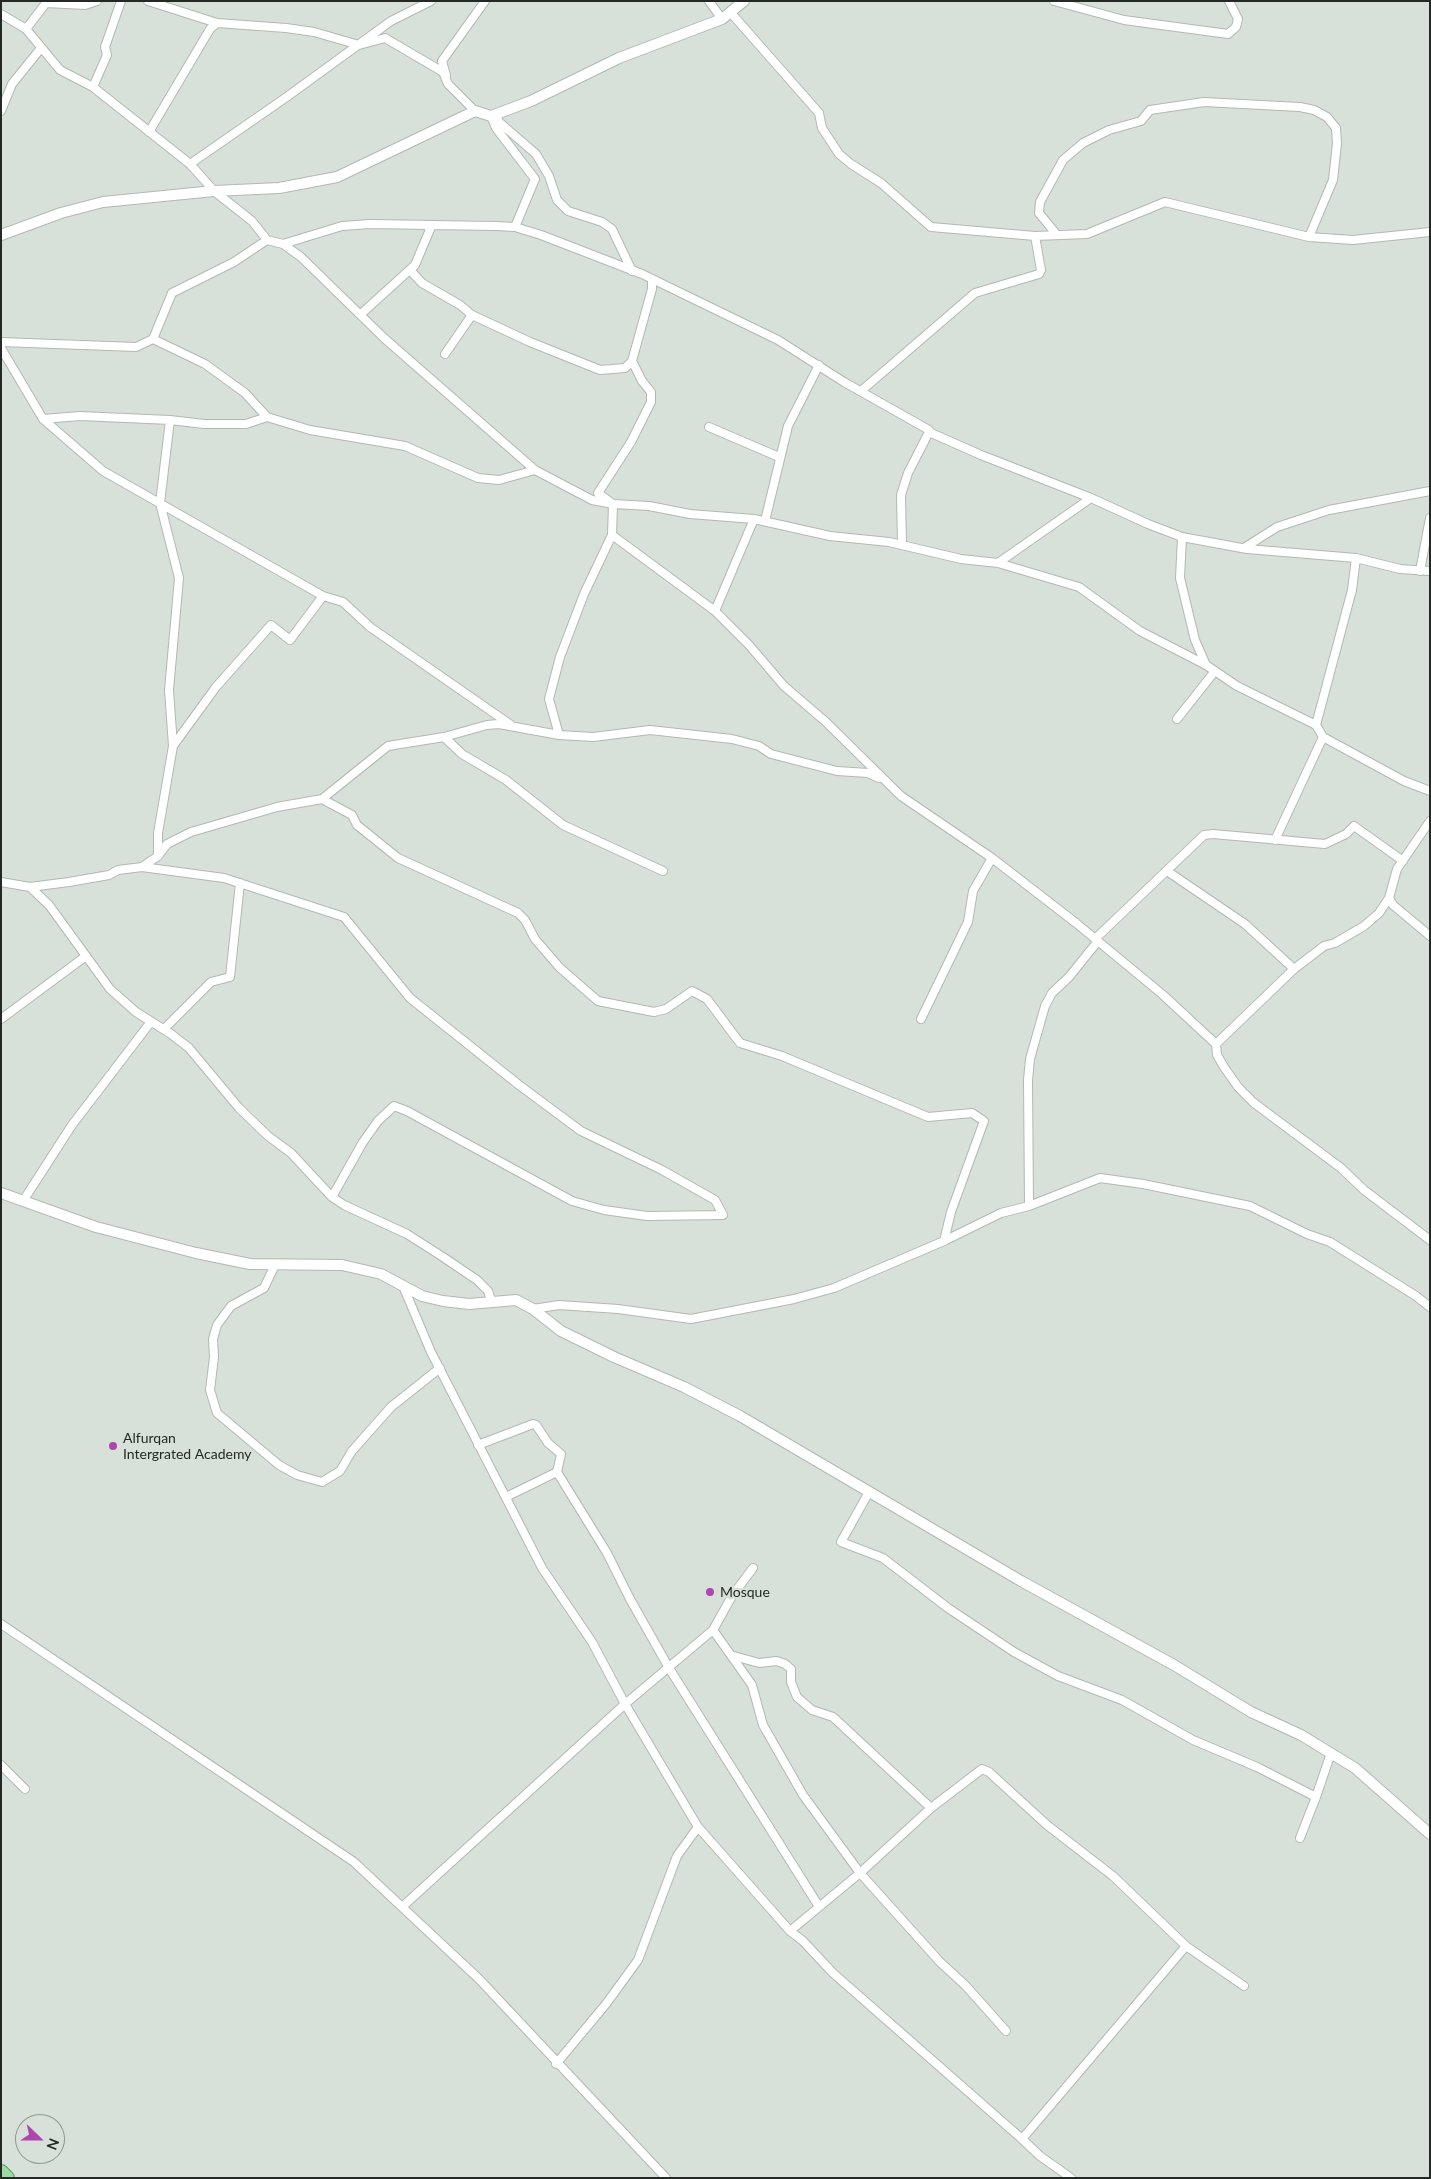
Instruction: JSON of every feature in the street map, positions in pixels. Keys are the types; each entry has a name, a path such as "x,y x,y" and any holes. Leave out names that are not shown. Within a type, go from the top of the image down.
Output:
{"highway":[{"path":"1,2172 7,2178"}],"street":[{"path":"26,29 46,2 85,5 97,1"},
{"path":"93,87 107,54 105,47 121,1"},
{"path":"148,1 217,23 314,32 359,45 385,38 443,72 448,84 475,111 493,115 531,101 619,58 726,16 744,1"},
{"path":"190,164 391,21 431,1"},
{"path":"448,84 442,61 485,1"},
{"path":"709,1 726,16 819,113 822,128 839,154 881,183 926,224 938,229 1035,236 1087,234 1166,202 1309,237 1353,240 1430,232"},
{"path":"1054,1 1124,20 1228,34 1236,27 1238,19 1229,1"},
{"path":"1,14 26,29 60,70 93,87 190,164 214,191 240,210 266,240 283,244 320,274 384,338 535,470 592,500 613,504 648,506 690,514 754,519 830,536 889,542 961,559 998,563 1079,587 1140,631 1206,665 1236,686 1316,725 1323,737 1404,781 1430,791"},
{"path":"149,132 210,29 217,23"},
{"path":"1,110 12,84 41,48"},
{"path":"1058,235 1040,213 1040,202 1063,160 1083,143 1110,130 1140,121 1150,110 1204,102 1300,107 1314,110 1327,117 1336,128 1338,143 1333,180 1309,237"},
{"path":"1,235 61,213 103,202 214,191 280,188 337,177 475,111"},
{"path":"493,115 496,128 535,179 515,227"},
{"path":"493,115 536,154 549,176 557,200 568,210 602,222 612,229 632,271"},
{"path":"361,314 415,265 430,227 422,224"},
{"path":"283,244 342,226 422,224 515,227 563,242 642,274 778,340 929,430 929,432 981,455 1091,498 1118,512 1182,536 1244,548 1356,558 1420,571 1430,571"},
{"path":"861,391 975,293 1038,274 1040,270 1035,236"},
{"path":"1,342 136,347 153,339 172,294 234,262 266,240"},
{"path":"410,270 422,283 460,305 472,316 600,370 625,368 632,361 652,289 652,279 642,274"},
{"path":"445,354 472,316"},
{"path":"153,339 206,364 245,393 267,418"},
{"path":"1,348 43,419 103,471 323,596 343,602 370,627 515,728"},
{"path":"613,504 598,493 631,442 651,402 651,392 642,381 632,361"},
{"path":"765,521 788,426 819,365"},
{"path":"43,419 80,416 170,420 204,424 246,424 267,418 310,430 405,446 478,478 499,480 535,470"},
{"path":"158,856 158,833 173,746 169,690 179,578 160,503 170,420"},
{"path":"709,426 779,457"},
{"path":"902,545 902,495 908,473 929,432"},
{"path":"1244,548 1277,527 1329,510 1430,491"},
{"path":"998,563 1091,498"},
{"path":"559,735 549,699 560,657 584,594 612,535 613,504"},
{"path":"1420,571 1430,518"},
{"path":"715,612 754,519"},
{"path":"612,535 715,612 749,644 784,686 826,722 900,796 932,820 992,858 1097,940 1162,994 1216,1044 1217,1055 1224,1067 1238,1087 1254,1104 1335,1163 1364,1190 1430,1240"},
{"path":"1182,536 1180,578 1196,640 1206,665"},
{"path":"1316,725 1352,590 1356,558"},
{"path":"173,746 216,687 271,625 290,640 323,596"},
{"path":"1177,719 1215,671"},
{"path":"142,867 158,856 168,844 191,832 277,807 322,799 388,746 444,737 487,725 499,724 559,735 593,737 650,730 732,739 758,746 771,754 837,771 868,773 884,780"},
{"path":"444,737 462,754 506,780 563,825 663,871"},
{"path":"1275,840 1323,737"},
{"path":"322,799 352,815 357,825 398,858 518,914 526,920 535,939 560,968 598,1001 654,1012 666,1009 692,991 707,999 740,1043 782,1056 928,1117 972,1113 984,1121 951,1212 944,1241"},
{"path":"1216,1044 1294,970 1324,946 1335,943 1364,926 1379,913 1389,898 1394,878 1430,821"},
{"path":"1030,1206 1028,1080 1030,1059 1045,1006 1052,993 1069,977 1097,940 1196,840 1204,835 1213,834 1325,844 1346,834 1354,826 1403,862"},
{"path":"921,1019 968,922 973,891 992,858"},
{"path":"1,882 30,887 110,875 118,870 142,867 210,876 240,883 344,917 410,998 520,1085 581,1131 662,1170 715,1200 723,1215 647,1216 604,1210 572,1201 407,1110 394,1106 378,1121 363,1142 332,1197"},
{"path":"1167,871 1246,924 1294,970"},
{"path":"164,1029 211,982 230,977 240,883"},
{"path":"30,887 49,905 110,989 150,1023 164,1029 189,1048 239,1108 268,1136 291,1153 332,1197 344,1205 407,1234 443,1257 477,1280 488,1292 492,1303"},
{"path":"1389,898 1393,905 1430,936"},
{"path":"1,1019 86,956"},
{"path":"23,1201 72,1125 150,1023"},
{"path":"533,1310 559,1305 618,1309 691,1319 794,1299 834,1288 944,1241 995,1218 1001,1213 1030,1206 1100,1178 1143,1184 1250,1206 1306,1234 1330,1242 1416,1296 1430,1307"},
{"path":"1,1193 96,1227 166,1246 250,1264 324,1263 342,1265 381,1274 422,1296 443,1301 469,1304 516,1300 562,1331 614,1358 684,1387 740,1416 1021,1581 1174,1665 1251,1712 1301,1735 1356,1768 1430,1834"},
{"path":"274,1265 264,1288 231,1306 217,1325 213,1338 214,1357 210,1390 217,1413 278,1465 298,1475 322,1482 340,1471 352,1451 390,1408 440,1368"},
{"path":"403,1286 440,1368 542,1568 592,1642 625,1704 698,1827 790,1931 803,1941 833,1973 1040,2156 1071,2178"},
{"path":"478,1445 533,1424 536,1425 548,1443 561,1454 558,1472 606,1553 669,1668 818,1906"},
{"path":"506,1497 558,1472"},
{"path":"869,1492 841,1542 883,1558 948,1608 1021,1656 1058,1676 1122,1700 1193,1740 1257,1767 1316,1797"},
{"path":"402,1907 625,1704 713,1630 732,1596 753,1568"},
{"path":"1,1624 354,1862 478,1979 556,2064 666,2178"},
{"path":"713,1630 734,1656 752,1685 763,1725 803,1795 860,1873 940,1962 966,1986 1006,2031"},
{"path":"734,1656 759,1664 777,1661 785,1664 791,1669 791,1682 797,1697 812,1710 833,1717 931,1808"},
{"path":"1300,1838 1331,1753"},
{"path":"1,1765 25,1789"},
{"path":"790,1931 860,1873 931,1808 977,1770 982,1769 989,1772 1047,1825 1113,1876 1186,1946 1244,1986"},
{"path":"556,2064 606,2004 638,1960 677,1856 698,1827"},
{"path":"1022,2139 1186,1946"}],"place":[{"name":"Alfurqan Intergrated Academy","path":"113,1446"},
{"name":"Mosque","path":"710,1592"}]}
